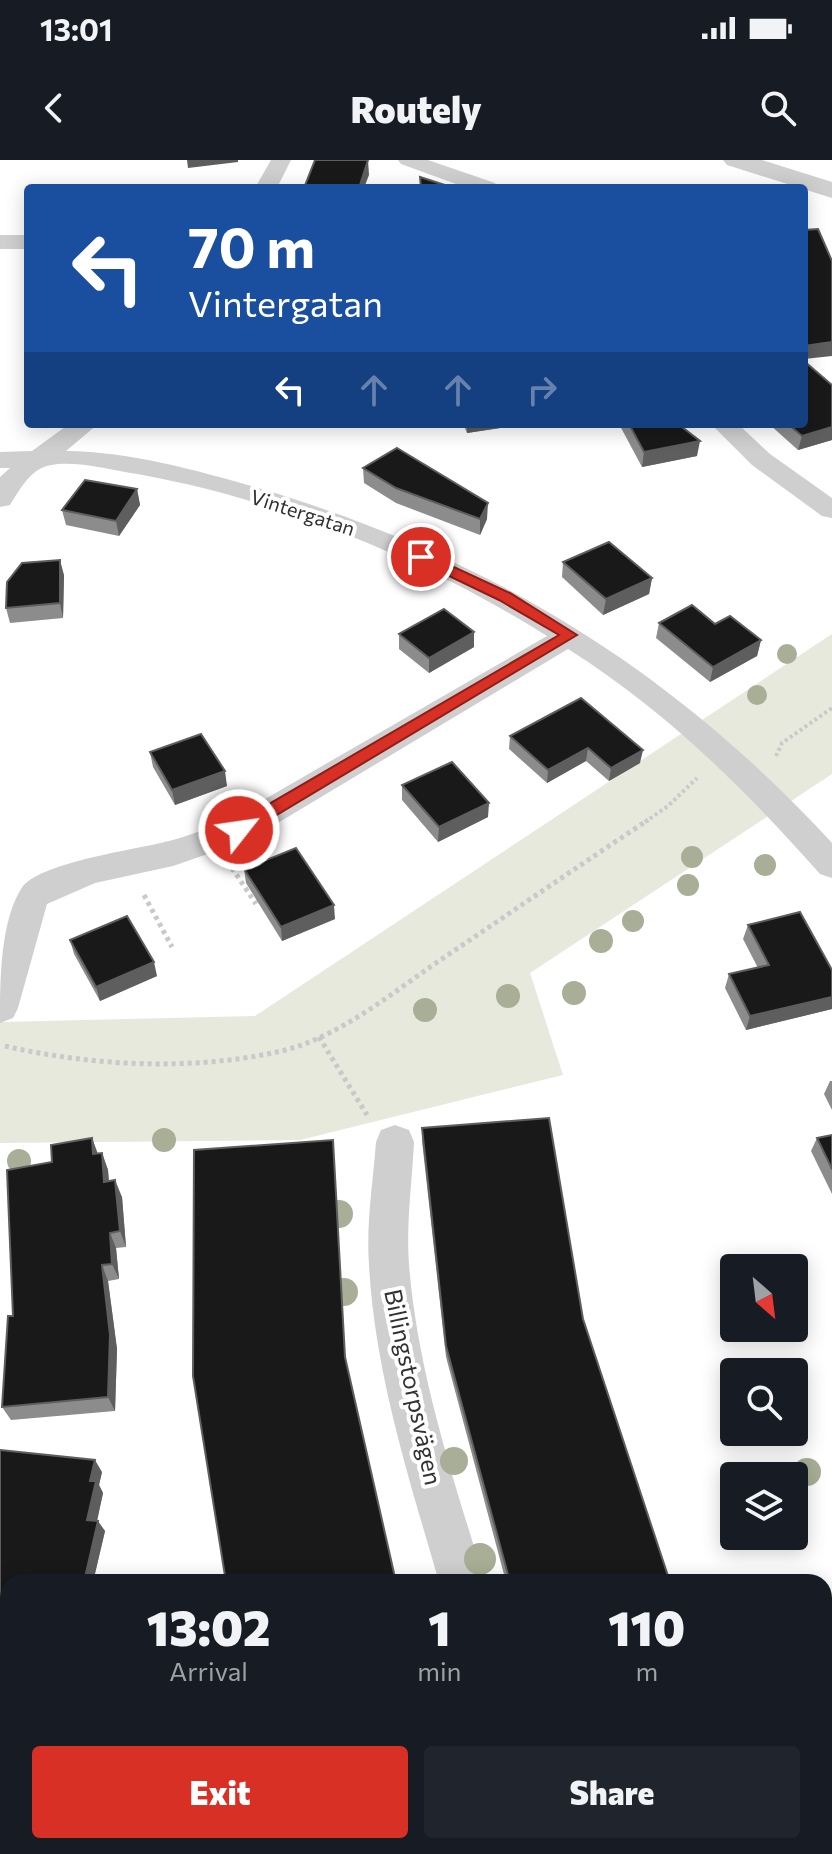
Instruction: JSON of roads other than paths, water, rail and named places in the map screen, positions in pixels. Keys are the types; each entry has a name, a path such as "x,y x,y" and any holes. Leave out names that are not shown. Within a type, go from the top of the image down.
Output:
{"street":[{"path":"268,184 281,160"},
{"path":"408,160 476,184"},
{"path":"736,160 832,190"},
{"path":"0,242 24,242"},
{"path":"0,499 12,479 80,428"},
{"path":"727,428 741,444 775,471 832,510"},
{"name":"Vintergatan","path":"0,460 96,460 168,472 309,511 394,543 505,597 570,635 707,738 790,818 832,865"},
{"path":"0,1008 27,910 42,890 91,871 173,853 239,830 570,635"},
{"name":"Billingstorpsvägen","path":"395,1142 389,1263 400,1344 424,1451 460,1574"}]}
